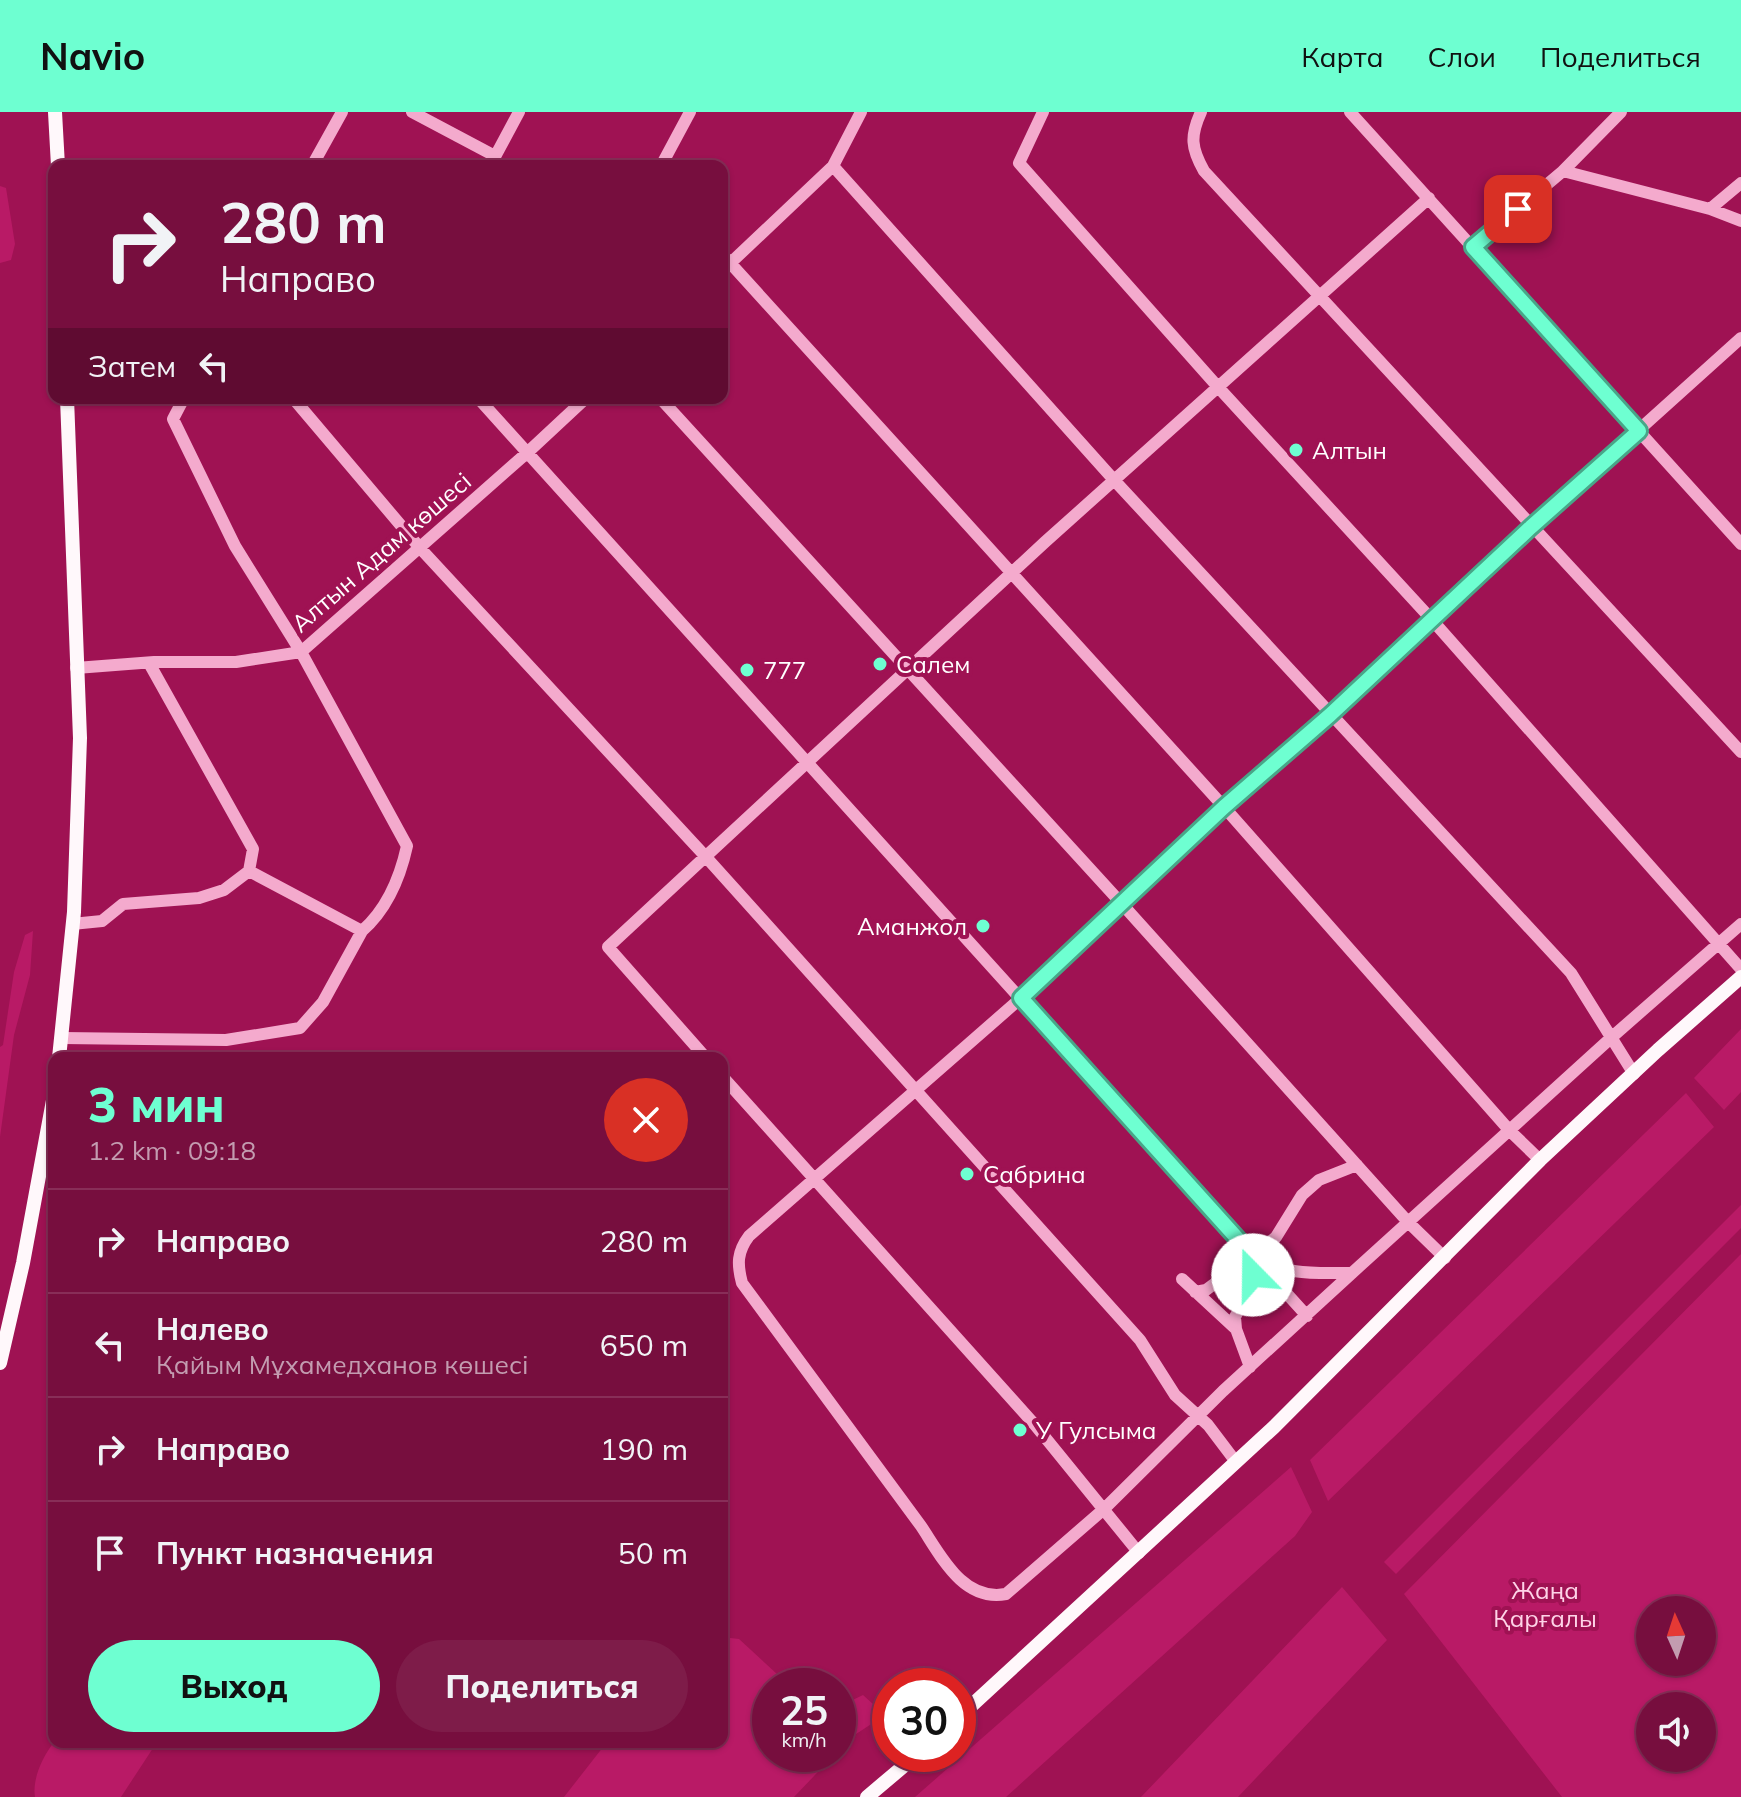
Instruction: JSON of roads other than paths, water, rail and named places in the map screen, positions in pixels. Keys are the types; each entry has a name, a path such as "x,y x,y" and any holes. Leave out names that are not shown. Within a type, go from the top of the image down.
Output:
{"main road":[{"path":"55,112 58,160"},
{"path":"60,1052 72,924 80,738 67,404"},
{"path":"976,1702 1236,1462 1445,1258 1540,1160 1741,977"},
{"path":"0,1363 23,1263 48,1128"},
{"path":"867,1797 897,1772"}],"street":[{"path":"315,160 342,112"},
{"path":"412,112 490,160"},
{"path":"493,160 519,112"},
{"path":"664,160 690,112"},
{"path":"728,259 833,166 861,112"},
{"path":"1043,112 1019,163 1218,387 1433,621 1741,969"},
{"path":"1201,112 1192,150 1204,171 1741,752"},
{"path":"1350,112 1639,431 1739,536"},
{"path":"1473,247 1563,171 1621,112"},
{"path":"833,166 1114,480 1571,973 1634,1074"},
{"path":"1563,171 1710,209 1741,221"},
{"path":"1710,209 1741,183"},
{"path":"701,1052 608,947 1011,573 1429,198"},
{"path":"728,265 1224,807 1510,1131 1540,1160"},
{"path":"1741,338 1531,527 1330,715 1224,807 1021,998 749,1236 741,1246 737,1264 742,1283 948,1567 974,1590 993,1596 1006,1594 1104,1509 1352,1273 1741,924"},
{"path":"62,1038 226,1040 300,1028 323,1002 362,931 378,917 402,868 407,846 301,652 235,546 173,419 181,404"},
{"path":"298,404 420,548 706,857 1140,1340 1175,1395 1200,1417 1236,1462"},
{"path":"484,404 1307,1316"},
{"name":"Алтын Адам көшесі","path":"76,668 236,662 301,652 580,404"},
{"path":"666,404 909,668 1408,1222 1445,1258"},
{"path":"72,924 102,921 123,904 199,898 224,890 249,871 253,849 149,663"},
{"path":"249,871 362,931"},
{"path":"728,1083 1035,1425 1139,1553"},
{"path":"1253,1256 1276,1237 1310,1187 1319,1180 1357,1165"},
{"path":"1253,1256 1277,1269 1299,1273 1352,1273"},
{"path":"1250,1367 1236,1329 1235,1317 1250,1289 1253,1256"},
{"path":"1195,1292 1206,1290 1226,1275 1253,1275"},
{"path":"1182,1279 1236,1329"}],"place":[{"name":"Алтын","path":"1296,450"},
{"name":"Салем","path":"880,664"},
{"name":"777","path":"747,670"},
{"name":"Аманжол","path":"983,926"},
{"name":"Сабрина","path":"967,1174"},
{"name":"У Гулсыма","path":"1020,1430"}],"park label":[{"name":"Жаңа Қарғалы","path":"1545,1604"}]}
